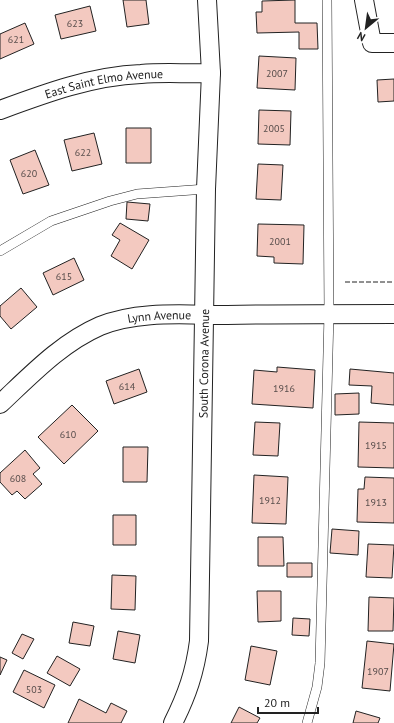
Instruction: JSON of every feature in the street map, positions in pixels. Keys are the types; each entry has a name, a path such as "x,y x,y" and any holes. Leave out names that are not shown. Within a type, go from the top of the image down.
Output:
{"street":[{"name":"South Corona Avenue","path":"173,723 189,688 195,668 199,641 206,189 211,73 211,36 207,0"},
{"path":"364,0 372,43 394,43"},
{"name":"East Saint Elmo Avenue","path":"0,110 65,87 105,79 141,74 211,73"},
{"name":"Lynn Avenue","path":"0,404 57,353 78,338 102,326 130,318 168,314 394,314"}],"lane":[{"path":"306,723 317,687 320,663 329,314 327,0"},
{"path":"0,251 50,221 110,201 137,194 206,189"}],"building":[{"path":"123,0 146,0 149,24 127,27"},
{"path":"295,0 295,23 317,23 318,49 299,49 299,32 257,33 256,12 262,12 262,1"},
{"path":"90,6 96,31 61,39 55,15"},
{"path":"25,23 34,44 0,59 0,34"},
{"path":"259,56 296,58 295,90 257,88"},
{"path":"394,79 394,101 378,102 377,80"},
{"path":"259,110 291,111 290,145 258,144"},
{"path":"126,128 151,128 151,163 126,163"},
{"path":"94,133 102,164 72,171 64,140"},
{"path":"35,150 49,185 23,194 10,160"},
{"path":"258,164 283,165 281,200 256,199"},
{"path":"127,202 150,204 148,221 126,219"},
{"path":"120,223 149,240 132,269 111,256 120,240 112,235"},
{"path":"258,224 304,225 303,264 274,263 274,257 257,256"},
{"path":"74,258 84,280 53,295 43,273"},
{"path":"21,288 37,307 11,329 0,316 0,306"},
{"path":"277,367 315,370 313,408 252,404 254,370 277,372"},
{"path":"139,369 147,392 114,404 106,381"},
{"path":"350,369 394,373 394,405 371,403 372,386 349,385"},
{"path":"359,393 359,414 335,415 335,394"},
{"path":"72,405 98,431 64,464 38,437"},
{"path":"255,422 280,423 278,456 253,455"},
{"path":"359,422 394,423 394,468 358,467"},
{"path":"123,447 148,447 147,482 123,482"},
{"path":"25,450 40,468 33,474 42,484 25,499 17,491 12,495 0,482 0,473"},
{"path":"254,475 288,477 286,524 252,523"},
{"path":"365,477 394,478 394,523 357,522 358,489 364,489"},
{"path":"113,515 136,515 136,545 113,545"},
{"path":"332,529 359,531 358,555 330,553"},
{"path":"258,537 283,537 284,566 258,566"},
{"path":"368,544 394,545 392,578 366,577"},
{"path":"287,563 312,563 312,577 287,577"},
{"path":"112,575 136,576 135,610 111,609"},
{"path":"257,591 281,591 281,621 258,622"},
{"path":"369,597 394,598 393,631 368,631"},
{"path":"293,618 310,619 309,636 292,635"},
{"path":"73,622 94,626 90,646 69,643"},
{"path":"118,631 140,635 135,663 113,659"},
{"path":"22,634 34,639 23,659 12,653"},
{"path":"367,641 394,644 390,691 362,688"},
{"path":"251,646 277,651 270,685 245,680"},
{"path":"57,656 80,669 70,686 47,673"},
{"path":"0,657 7,660 0,675"},
{"path":"24,670 55,685 44,708 13,692"},
{"path":"79,699 106,713 111,703 127,711 121,723 68,723"},
{"path":"239,707 260,718 257,723 231,723"},
{"path":"356,711 380,718 378,723 353,723"}],"fence":[{"path":"345,282 394,282"}]}
